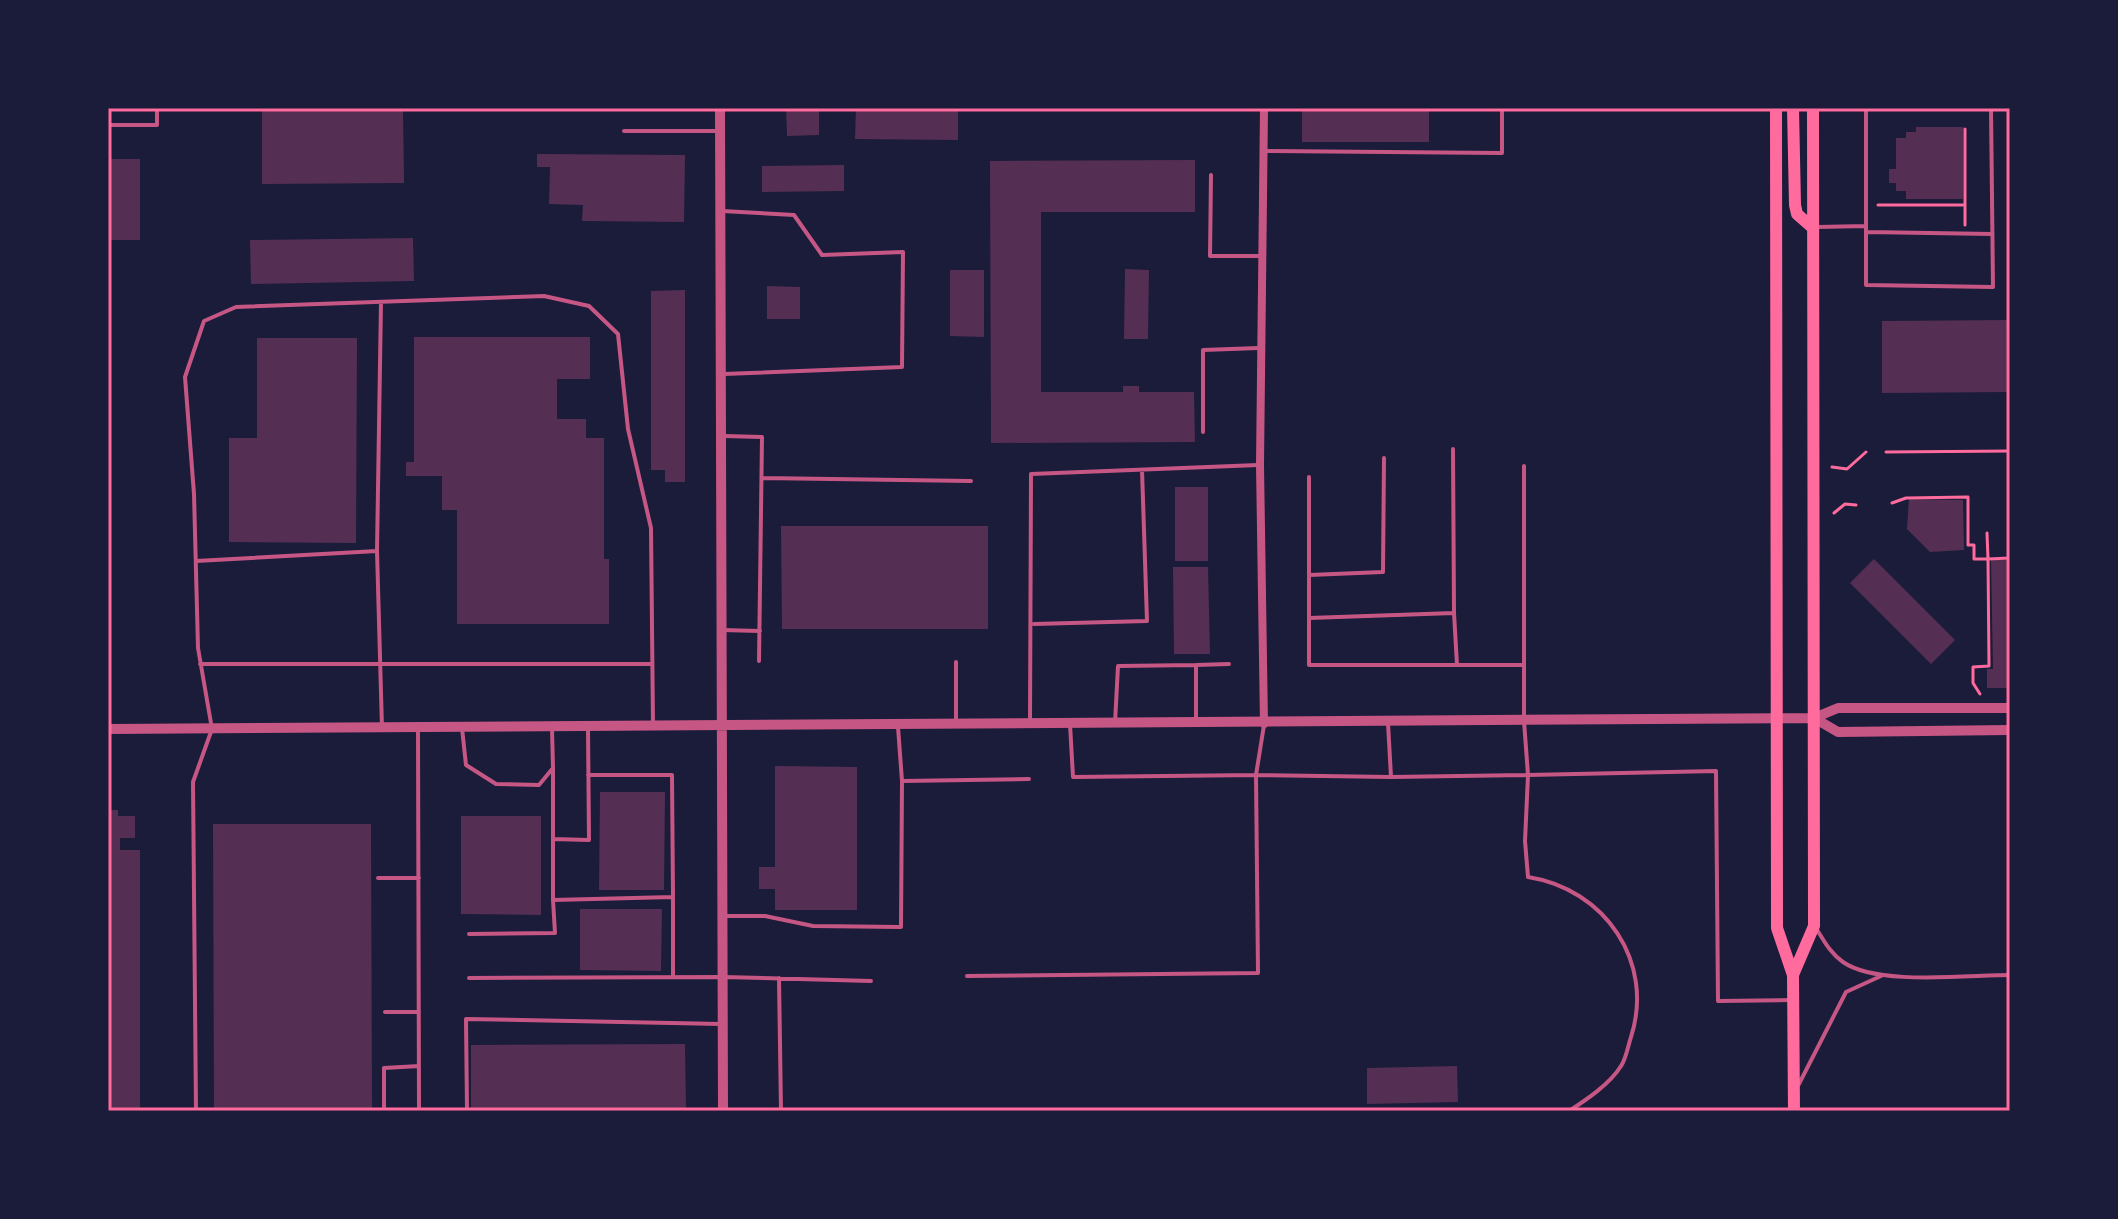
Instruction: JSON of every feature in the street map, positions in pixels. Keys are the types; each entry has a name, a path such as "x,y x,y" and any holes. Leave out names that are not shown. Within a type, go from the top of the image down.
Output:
{"main road":[{"path":"1776,108 1777,928 1793,975 1794,1111"},
{"path":"1793,108 1795,205 1797,214 1813,228"},
{"path":"1793,975 1814,926 1813,108"}],"street":[{"path":"720,108 723,1111"},
{"path":"1264,108 1260,465 1264,724"},
{"path":"108,729 1776,719 1814,718 1838,708 2010,708"},
{"path":"1814,718 1838,732 2010,730"}],"lane":[{"path":"108,125 157,125 157,108"},
{"path":"1264,151 1502,153 1502,108"},
{"path":"1866,108 1866,285 1993,287 1991,108"},
{"path":"624,131 720,131"},
{"path":"1211,175 1210,256 1262,256"},
{"path":"720,211 794,215 822,255 903,252 902,367 721,374"},
{"path":"1813,228 1992,234"},
{"path":"196,1111 193,782 212,729 200,664 185,377 204,321 236,307 544,296 589,306 618,334 628,429 651,528 653,727"},
{"path":"381,302 377,551 382,728"},
{"path":"1203,432 1203,350 1262,348"},
{"path":"721,436 762,437 759,661"},
{"path":"1453,449 1457,665"},
{"path":"1309,575 1383,572 1384,458"},
{"path":"1030,724 1034,624 1031,474 1260,465"},
{"path":"1524,466 1524,721 1528,775 1525,841 1528,877 1544,880 1583,897 1618,932 1637,973 1638,1015 1621,1066 1569,1111"},
{"path":"1034,624 1147,621 1142,470"},
{"path":"1309,477 1309,665 1524,665"},
{"path":"762,478 971,481"},
{"path":"196,561 377,551"},
{"path":"1309,618 1454,613"},
{"path":"722,630 760,631"},
{"path":"956,662 956,725"},
{"path":"200,664 652,664"},
{"path":"1115,724 1118,666 1229,664"},
{"path":"1196,665 1196,723"},
{"path":"1388,723 1391,777"},
{"path":"1070,724 1073,777 1391,777 1716,771 1718,1001 1793,1000"},
{"path":"967,976 1258,973 1256,775 1264,724"},
{"path":"723,916 765,916 813,926 901,927 902,781 898,725"},
{"path":"418,728 419,1111"},
{"path":"462,728 466,765 496,784 539,785 553,768"},
{"path":"469,934 555,933 552,728"},
{"path":"553,839 589,840 588,728"},
{"path":"588,775 672,775 673,977"},
{"path":"902,781 1029,779"},
{"path":"378,878 419,878"},
{"path":"553,900 673,897"},
{"path":"1814,926 1829,950 1841,961 1884,975"},
{"path":"1794,1093 1846,992 1856,984 1884,975 2010,975"},
{"path":"469,978 723,977 871,981"},
{"path":"779,978 781,1111"},
{"path":"385,1012 419,1012"},
{"path":"467,1111 466,1019 723,1024"},
{"path":"384,1111 384,1068 419,1066"}],"path":[{"path":"1965,129 1965,233"},
{"path":"1866,205 1965,205"},
{"path":"1886,452 2010,451"},
{"path":"1832,467 1847,469 1866,452"},
{"path":"1892,503 1891,500 1968,497 1968,545 1974,545 1974,559 2010,558"},
{"path":"1834,513 1845,504 1856,505"},
{"path":"1980,694 1973,683 1973,667 1989,666 1987,533"}],"building":[{"path":"262,108 403,108 404,183 262,184"},
{"path":"786,108 819,108 819,135 787,136"},
{"path":"856,108 958,108 958,140 855,139"},
{"path":"1302,108 1429,108 1429,142 1302,142"},
{"path":"1916,127 1963,127 1963,199 1906,199 1906,191 1896,191 1896,183 1889,183 1889,169 1896,169 1896,138 1906,138 1906,132 1916,132"},
{"path":"537,154 685,155 684,222 582,221 583,205 549,204 550,167 537,167"},
{"path":"108,159 140,159 140,240 108,240"},
{"path":"1195,160 1195,212 1041,212 1041,392 1123,392 1123,386 1139,386 1139,392 1194,392 1195,442 991,443 990,161"},
{"path":"844,165 844,191 762,192 762,166"},
{"path":"413,238 414,281 251,284 250,240"},
{"path":"1125,269 1149,270 1148,339 1124,339"},
{"path":"950,270 984,270 984,337 950,336"},
{"path":"767,286 800,287 800,319 767,319"},
{"path":"685,290 685,482 665,482 665,470 651,470 651,291"},
{"path":"2010,320 2010,392 1882,393 1882,321"},
{"path":"414,337 590,337 590,379 557,379 557,419 586,419 586,438 604,438 604,559 609,559 609,624 457,624 457,510 442,510 442,476 406,476 406,462 414,462"},
{"path":"257,338 357,338 356,543 229,542 229,438 257,438"},
{"path":"1175,487 1208,487 1208,561 1175,561"},
{"path":"1909,499 1963,500 1964,550 1930,552 1907,529"},
{"path":"781,526 988,526 988,629 782,629"},
{"path":"1874,559 1955,640 1931,664 1850,583"},
{"path":"1991,560 2010,560 2010,688 1987,688 1987,669 1993,669"},
{"path":"1173,567 1208,567 1210,654 1174,654"},
{"path":"775,766 857,767 857,910 775,910 775,889 759,889 759,867 775,867"},
{"path":"600,792 665,792 664,890 599,890"},
{"path":"108,810 118,810 118,816 135,816 135,838 120,838 120,850 140,850 140,1111 108,1111"},
{"path":"461,816 541,816 541,915 461,914"},
{"path":"213,824 371,824 372,1111 214,1111"},
{"path":"580,909 662,909 661,971 580,970"},
{"path":"685,1044 686,1109 471,1110 471,1045"},
{"path":"1457,1066 1458,1102 1367,1104 1367,1068"}]}
